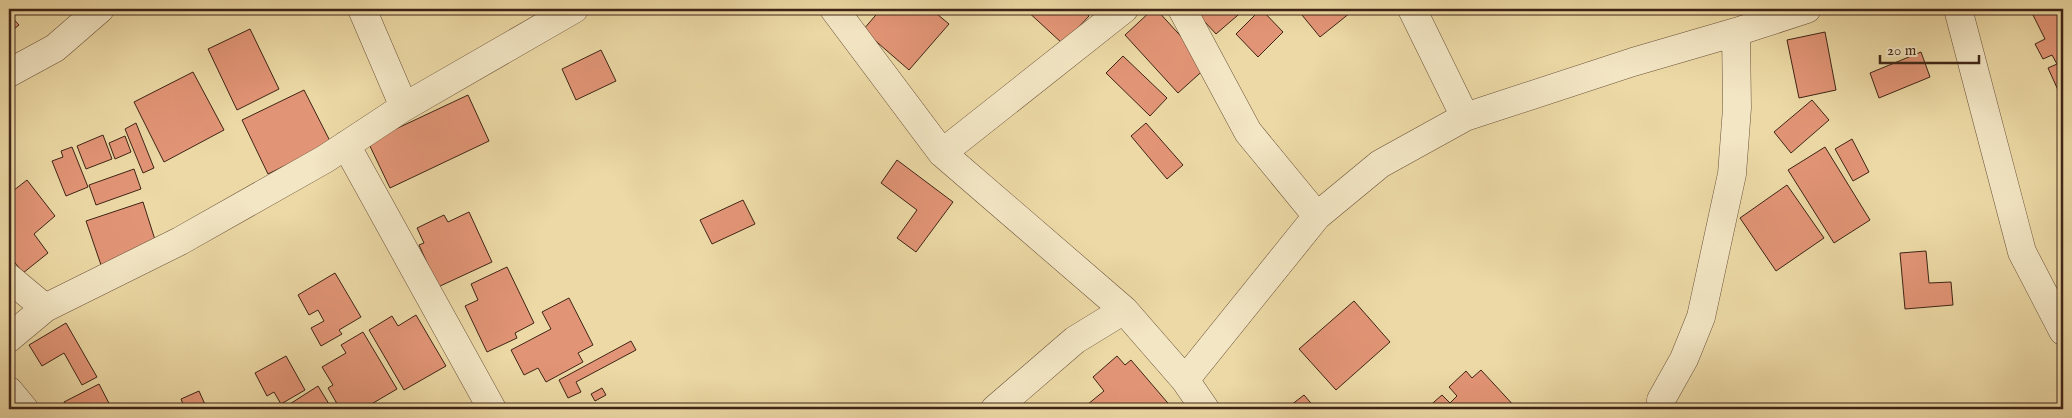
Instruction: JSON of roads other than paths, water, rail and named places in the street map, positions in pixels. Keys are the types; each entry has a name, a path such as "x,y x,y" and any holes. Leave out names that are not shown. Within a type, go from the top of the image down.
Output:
{"street":[{"path":"9,73 55,48 100,9"},
{"path":"362,9 404,107"},
{"path":"9,338 45,308 180,241 346,145 404,107 574,9"},
{"path":"834,9 942,153 1124,310 1185,380 1205,409"},
{"path":"942,153 1124,9"},
{"path":"1182,9 1248,132 1316,216"},
{"path":"1412,9 1465,117"},
{"path":"1185,380 1316,216 1380,164 1465,117 1633,62 1807,9"},
{"path":"1958,9 2022,252 2063,331"},
{"path":"1661,400 1684,360 1702,318 1732,174 1737,108 1736,32"},
{"path":"346,145 492,409"},
{"path":"9,278 45,308"},
{"path":"995,409 1074,340 1124,310"},
{"path":"9,391 24,409"}]}
